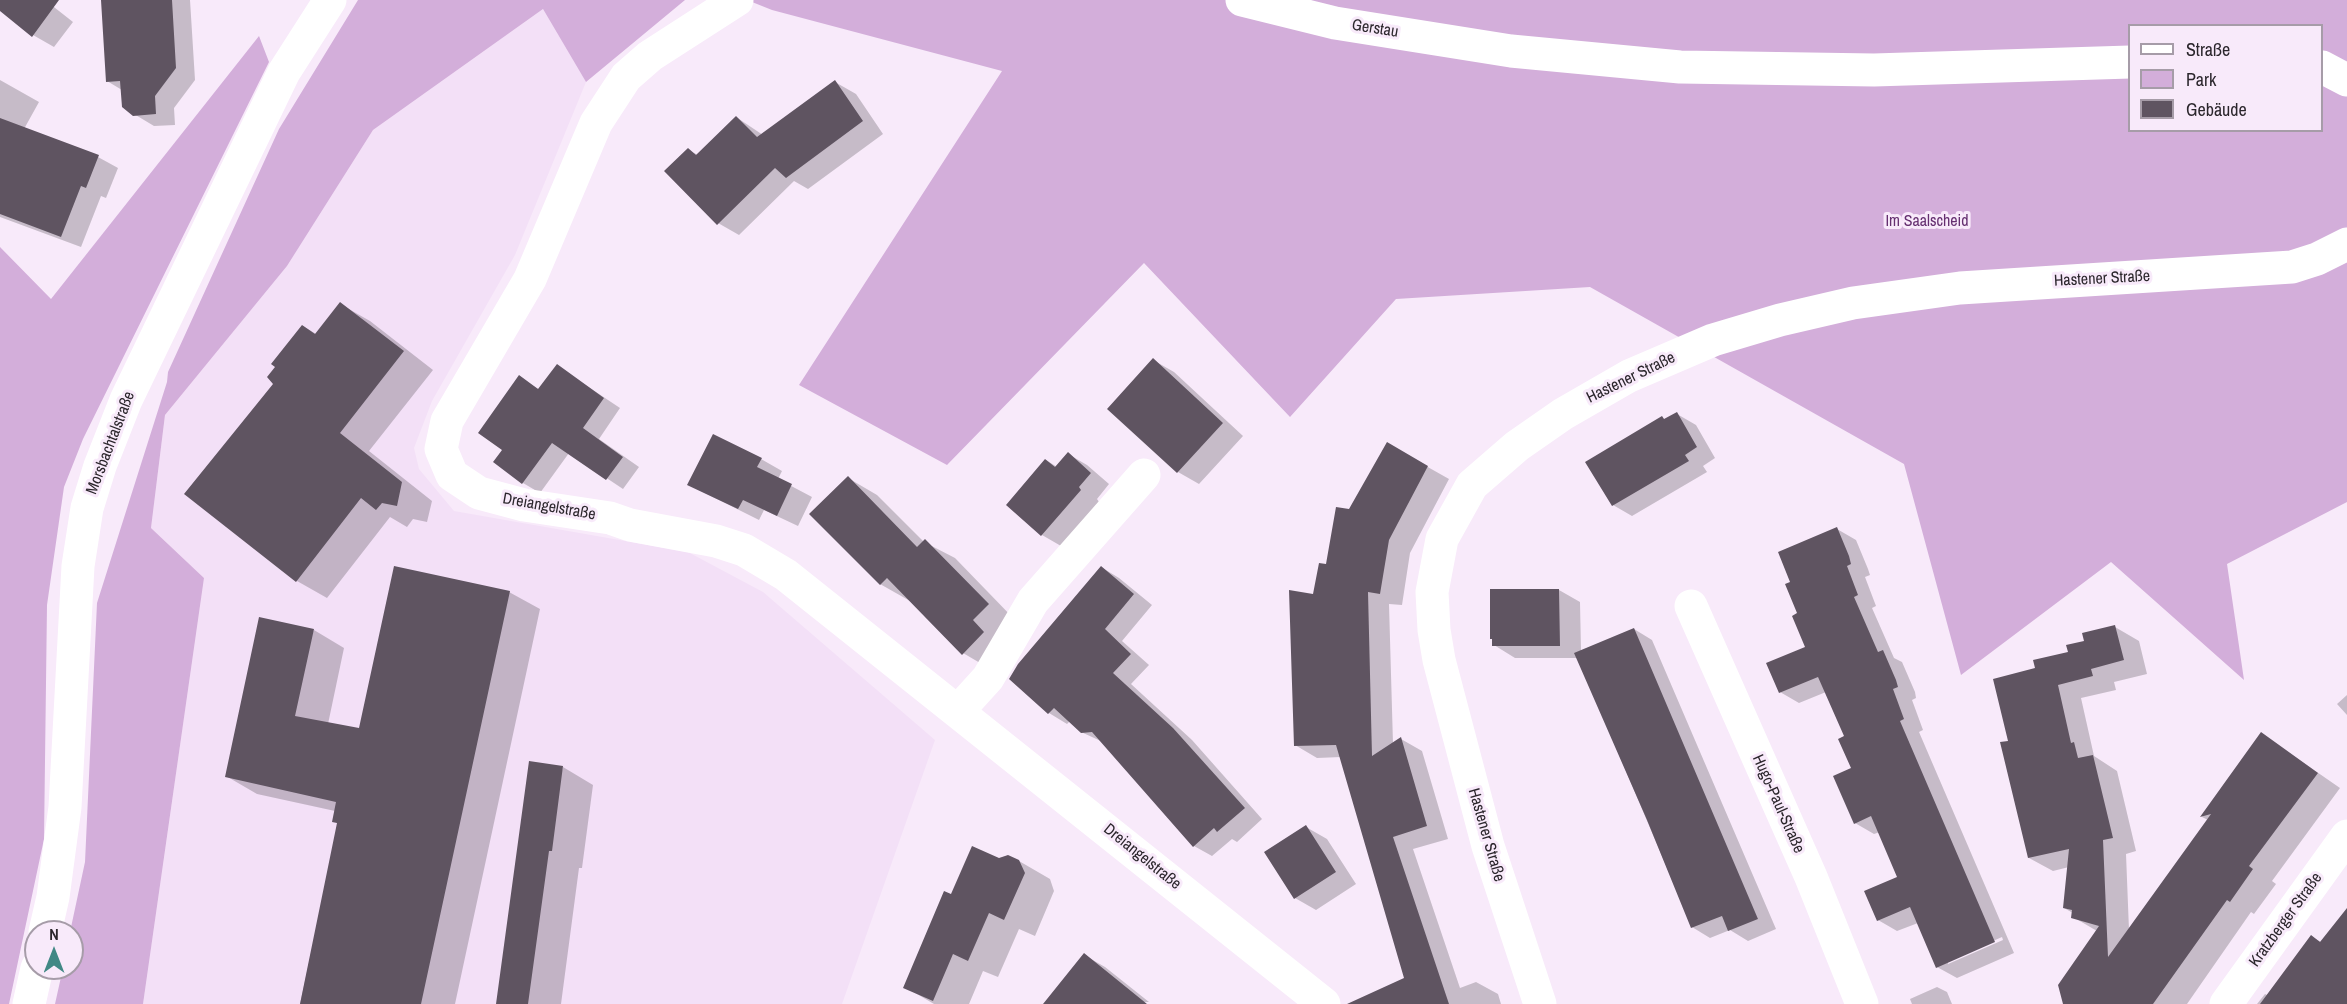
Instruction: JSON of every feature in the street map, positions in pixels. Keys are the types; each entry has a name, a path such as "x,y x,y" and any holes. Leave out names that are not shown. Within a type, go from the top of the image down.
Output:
{"main road":[{"name":"Morsbachtalstraße","path":"48,920 65,807 78,566 87,508 126,400 284,72 330,0"},
{"name":"Dreiangelstraße","path":"737,0 650,56 626,77 596,123 530,279 447,421 441,449 452,475 479,493 524,505 692,534 744,550 786,574 1324,1004"},
{"name":"Gerstau","path":"1242,0 1335,23 1511,51 1680,67 1874,70 2128,62"},
{"path":"2323,68 2347,80"},
{"name":"Hastener Straße","path":"1540,1004 1488,846 1438,660 1434,630 1432,592 1442,539 1472,485 1517,446 1554,420 1629,376 1713,340 1780,320 1852,303 1960,288 2292,267 2317,259 2347,244"},
{"path":"959,710 988,678 1033,602 1144,475"},
{"name":"Hugo-Paul-Straße","path":"1691,606 1811,877 1862,1004"},
{"name":"Kratzberger Straße","path":"2226,1004 2347,836"},
{"path":"29,1004 34,980"}],"shaded area":[{"path":"543,9 586,82 515,255 432,401 414,448 419,469 454,511 688,552 763,592 935,740 842,1004 143,1004 204,578 151,528 165,415 287,266 373,130"}],"green space":[{"path":"358,0 685,0 586,82 543,9 373,130 287,266 165,415 151,528 204,578 143,1004 55,1004 60,980 84,980 84,920 73,920 85,862 97,603 167,382 168,372 279,129"},
{"name":"Im Saalscheid","path":"747,0 1247,0 1297,9 1312,0 2347,0 2347,502 2227,564 2244,680 2111,562 1961,675 1904,464 1590,287 1396,299 1290,417 1144,263 947,465 799,385 1002,71 772,10"},
{"path":"259,36 269,62 83,439 64,487 47,605 44,839 27,920 24,920 24,933 9,1004 0,1004 0,247 51,299"}],"building":[{"path":"0,0 59,0 32,37 0,11"},
{"path":"101,0 172,0 176,68 155,96 156,114 133,116 122,107 120,81 106,82"},
{"path":"835,80 863,121 786,178 775,168 717,225 664,171 688,148 696,155 736,116 757,137"},
{"path":"0,118 99,155 86,188 81,186 61,237 0,214"},
{"path":"340,302 404,351 340,433 402,482 397,506 382,503 376,510 361,498 296,582 184,494 273,384 267,377 275,367 271,364 302,325 315,334"},
{"path":"1153,358 1223,423 1177,473 1107,409"},
{"path":"557,364 604,398 583,428 623,457 606,480 552,443 522,484 493,462 502,450 478,433 519,375 538,389"},
{"path":"1677,412 1697,447 1685,455 1689,461 1612,506 1585,462 1662,416 1664,419"},
{"path":"713,434 762,458 757,467 792,484 777,516 743,500 738,509 687,485"},
{"path":"1387,442 1428,466 1389,540 1380,594 1368,592 1372,756 1401,737 1427,826 1393,837 1449,1004 1347,1004 1404,978 1336,745 1294,746 1289,590 1313,594 1319,563 1326,564 1336,507 1349,509"},
{"path":"1068,452 1091,473 1079,487 1081,490 1041,536 1006,505 1045,459 1055,467"},
{"path":"848,476 917,547 925,539 989,604 973,620 984,632 962,655 887,578 880,585 809,514"},
{"path":"1837,527 1851,564 1847,566 1858,595 1854,597 1878,652 1883,650 1896,680 1898,687 1893,689 1904,719 1900,721 1995,942 1936,968 1910,907 1877,921 1864,891 1897,877 1871,816 1854,824 1833,776 1851,768 1838,739 1844,736 1818,677 1779,693 1766,663 1805,647 1792,616 1797,613 1785,584 1790,582 1778,552"},
{"path":"394,566 510,591 421,1004 300,1004 337,823 332,822 336,802 225,777 259,617 314,629 295,716 359,728"},
{"path":"1101,566 1134,594 1105,629 1131,654 1113,673 1173,728 1245,808 1217,832 1214,828 1193,847 1092,732 1081,733 1054,708 1048,714 1009,679 1018,664"},
{"path":"1490,589 1559,589 1560,646 1492,646"},
{"path":"2115,625 2124,660 2091,669 2093,676 2058,685 2071,743 2074,742 2078,758 2093,755 2113,838 2103,840 2108,957 2211,814 2200,817 2261,732 2318,773 2249,866 2253,869 2230,902 2227,900 2153,1004 2063,1004 2058,985 2099,926 2071,918 2072,910 2063,908 2069,849 2028,858 2000,742 2008,741 1993,679 2035,668 2033,660 2068,652 2066,645 2084,641 2082,633"},
{"path":"1634,628 1758,919 1728,931 1722,916 1691,928 1574,653"},
{"path":"529,761 563,766 552,851 549,851 528,1004 496,1004"},
{"path":"1306,825 1336,872 1294,899 1264,852"},
{"path":"972,846 999,858 1008,855 1019,860 1025,873 1004,920 989,913 968,961 953,954 933,1001 903,988 944,891 951,894"},
{"path":"2347,908 2347,1004 2260,1004 2311,935 2320,942"},
{"path":"1084,953 1147,1004 1043,1004"}]}
